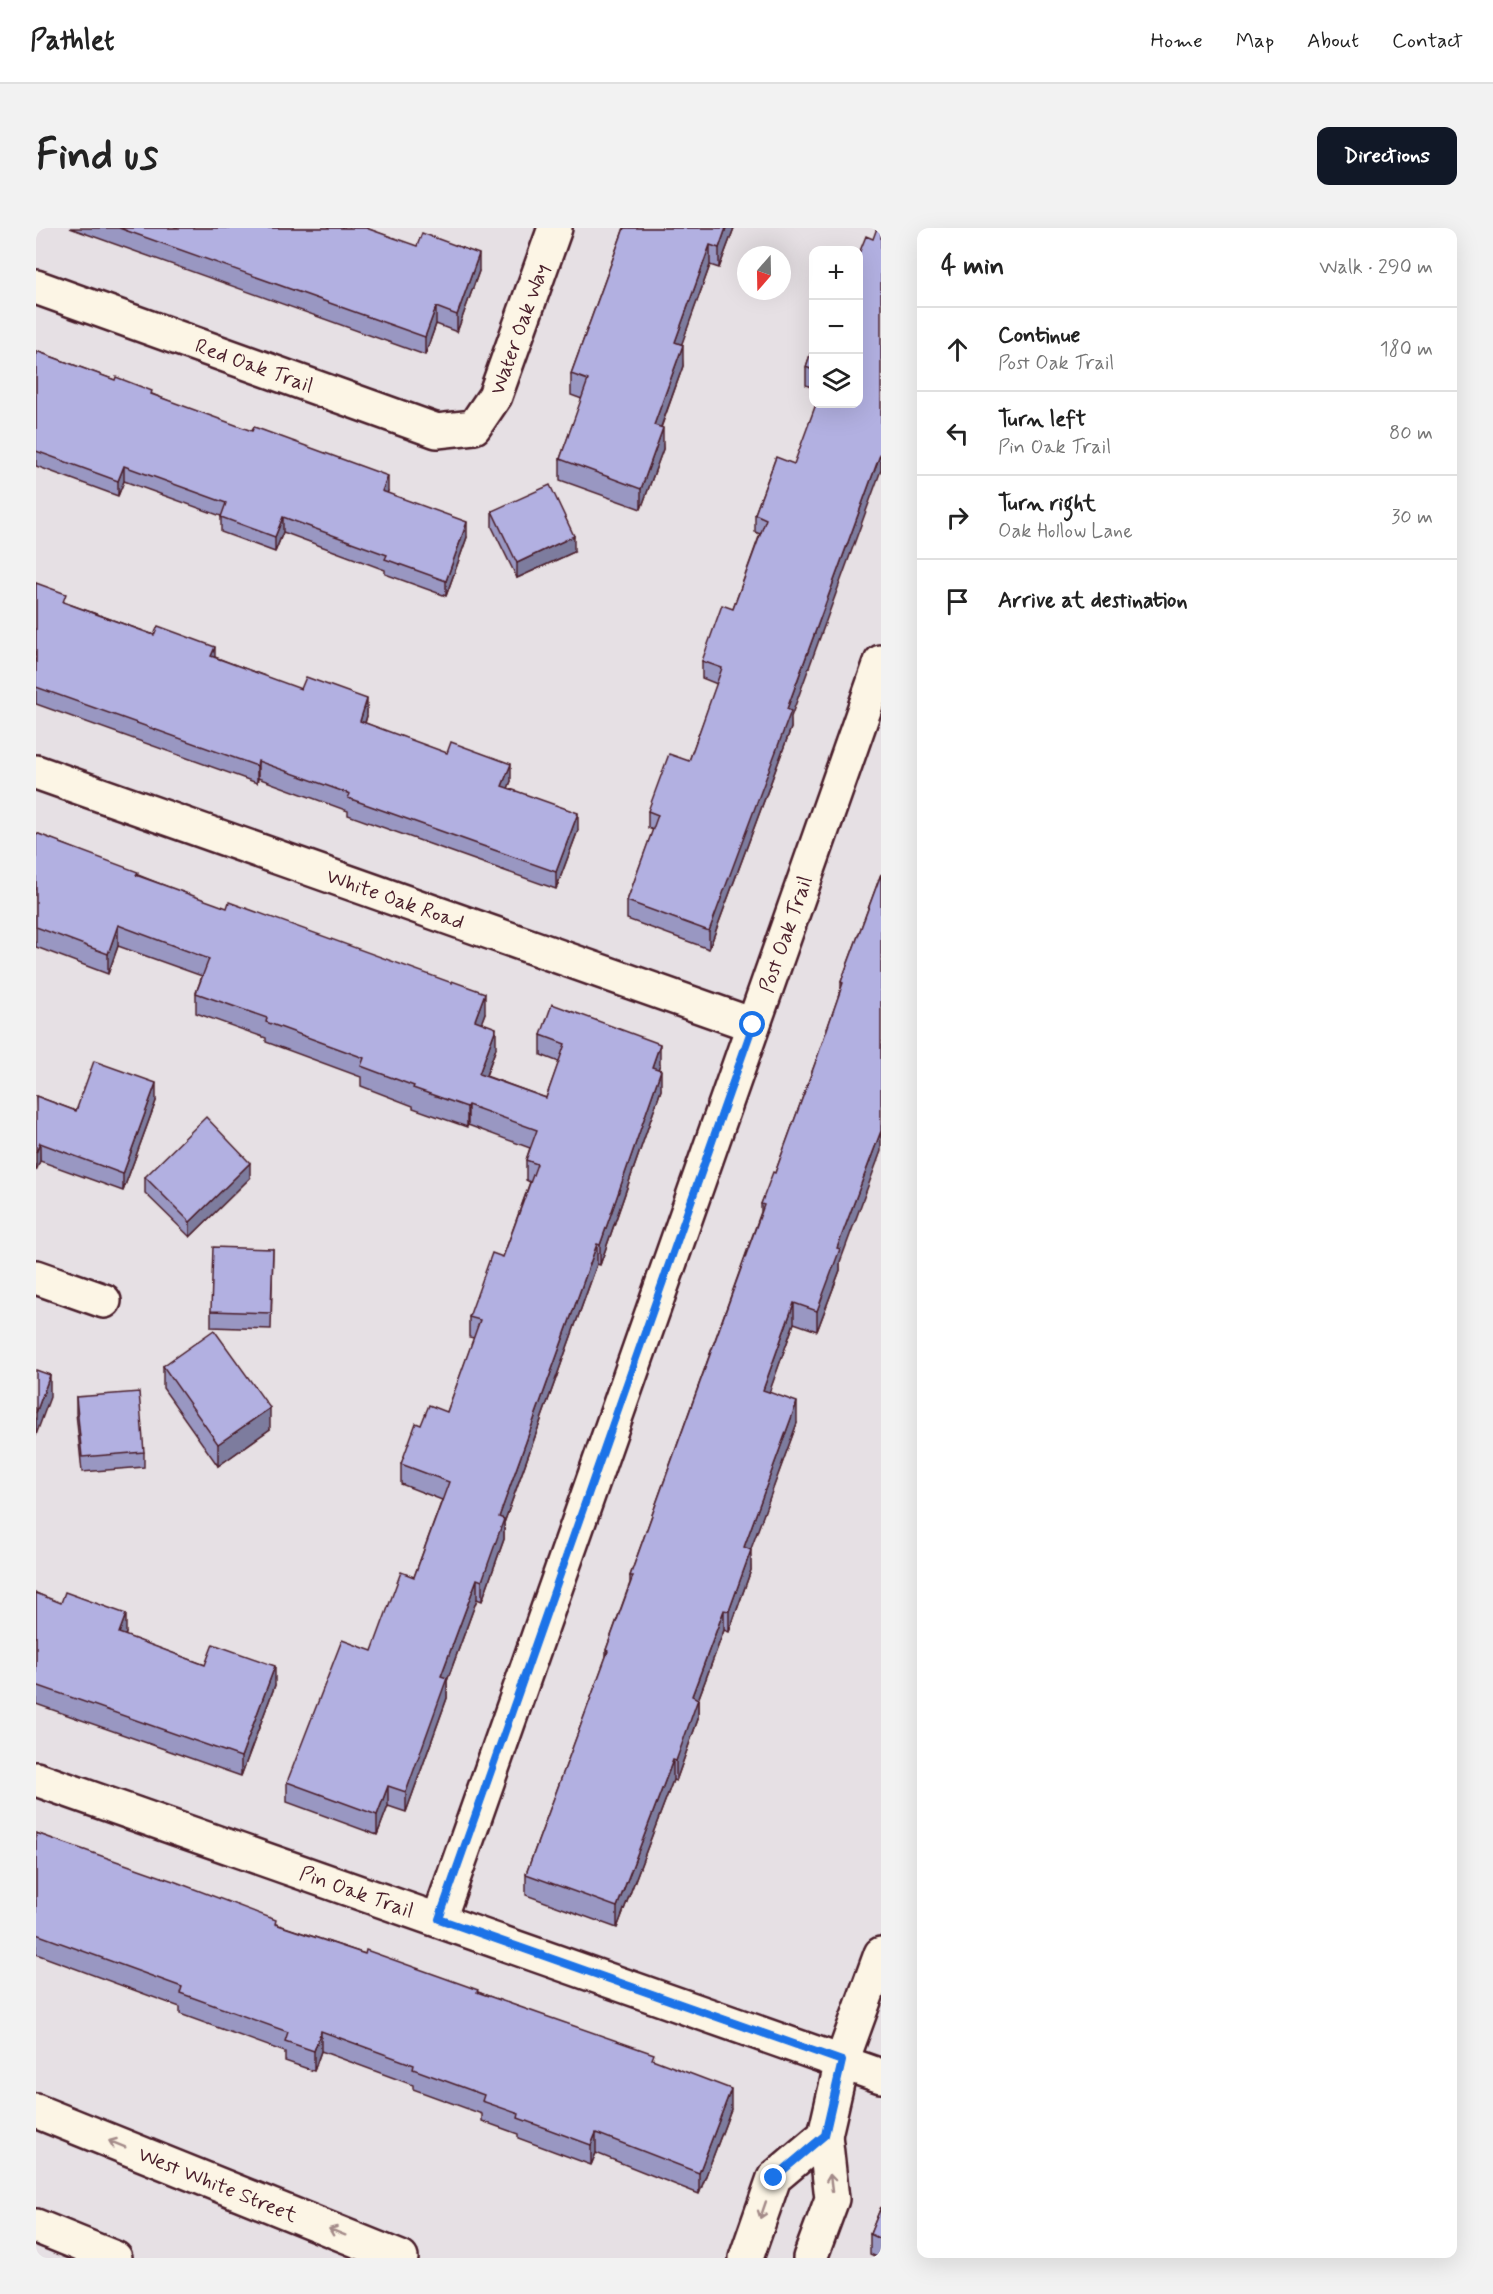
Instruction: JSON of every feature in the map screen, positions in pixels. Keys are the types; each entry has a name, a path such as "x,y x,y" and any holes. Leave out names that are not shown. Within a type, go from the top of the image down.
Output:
{"street":[{"name":"Water Oak Way","path":"474,427 495,396 555,228"},
{"name":"Red Oak Trail","path":"36,287 437,431 474,427"},
{"name":"Post Oak Trail","path":"439,1919 881,662"},
{"name":"White Oak Road","path":"36,772 753,1025"},
{"path":"36,1277 104,1301"},
{"name":"Pin Oak Trail","path":"36,1779 881,2076"},
{"path":"810,2258 832,2199 825,2135 842,2061 881,1954"},
{"name":"West White Street","path":"36,2111 401,2258"},
{"path":"746,2258 774,2178 825,2135"},
{"path":"36,2226 115,2258"}],"building":[{"path":"119,228 366,228 417,246 422,233 479,254 457,315 436,307 425,337"},
{"path":"624,228 726,228 719,248 710,245 675,342 683,345 654,425 663,428 641,489 560,459 588,380 571,374"},
{"path":"877,228 881,228 881,452 787,709 791,711 709,931 627,901 658,815 648,811 669,754 689,761 722,668 702,661 722,605 733,609 766,519 755,514 776,457 794,464 815,408 863,408 862,246 866,236 873,239"},
{"path":"36,351 115,380 116,377 152,391 151,394 252,431 254,427 388,476 382,491 467,522 446,581 385,559 387,555 283,517 275,537 221,517 226,503 124,466 118,481 36,451"},
{"path":"550,485 574,536 517,563 492,511"},
{"path":"36,583 66,594 63,602 154,635 158,626 215,647 211,656 301,689 306,677 367,699 360,721 447,753 451,742 511,764 502,786 578,813 556,872 348,798 350,794 258,761 257,766 36,687"},
{"path":"36,833 138,872 136,875 227,908 229,902 485,993 475,1020 496,1028 479,1074 546,1098 565,1044 541,1035 552,1004 660,1044 652,1067 661,1070 600,1245 597,1244 499,1517 504,1519 482,1581 477,1579 441,1676 447,1678 406,1792 388,1786 377,1815 287,1782 342,1640 372,1651 401,1572 414,1577 449,1482 401,1464 416,1423 421,1425 429,1405 447,1412 480,1320 469,1317 492,1253 503,1257 537,1164 526,1160 537,1130 413,1088 414,1086 361,1066 364,1058 266,1022 267,1018 196,993 209,959 118,925 108,954 36,927"},
{"path":"881,874 881,1131 837,1248 840,1249 817,1311 794,1303 763,1390 797,1402 744,1547 751,1550 729,1611 724,1610 692,1696 698,1699 676,1761 673,1760 617,1907 526,1874 608,1651 606,1650 633,1576 630,1576 764,1205 761,1204 773,1172 775,1173 817,1058 843,983 841,982"},
{"path":"94,1061 156,1083 123,1174 40,1143 36,1153 36,1096 76,1111"},
{"path":"206,1117 250,1163 190,1222 145,1177"},
{"path":"213,1247 273,1249 271,1313 211,1311"},
{"path":"214,1330 270,1408 218,1444 163,1366"},
{"path":"36,1370 50,1375 36,1413"},
{"path":"139,1392 144,1452 82,1457 76,1397"},
{"path":"65,1592 126,1614 119,1633 205,1665 213,1644 275,1666 241,1757 36,1685 36,1593 61,1603"},
{"path":"36,1833 276,1920 275,1924 365,1954 366,1950 478,1990 477,1992 654,2054 652,2059 731,2089 699,2173 596,2133 591,2145 518,2118 519,2114 482,2101 484,2095 413,2069 414,2065 321,2031 314,2051 285,2041 288,2032 180,1993 182,1987 36,1934"},
{"path":"881,2207 881,2239 870,2234"}],"route":[{"path":"753,1025 439,1919 842,2061 825,2135 774,2178"}]}
